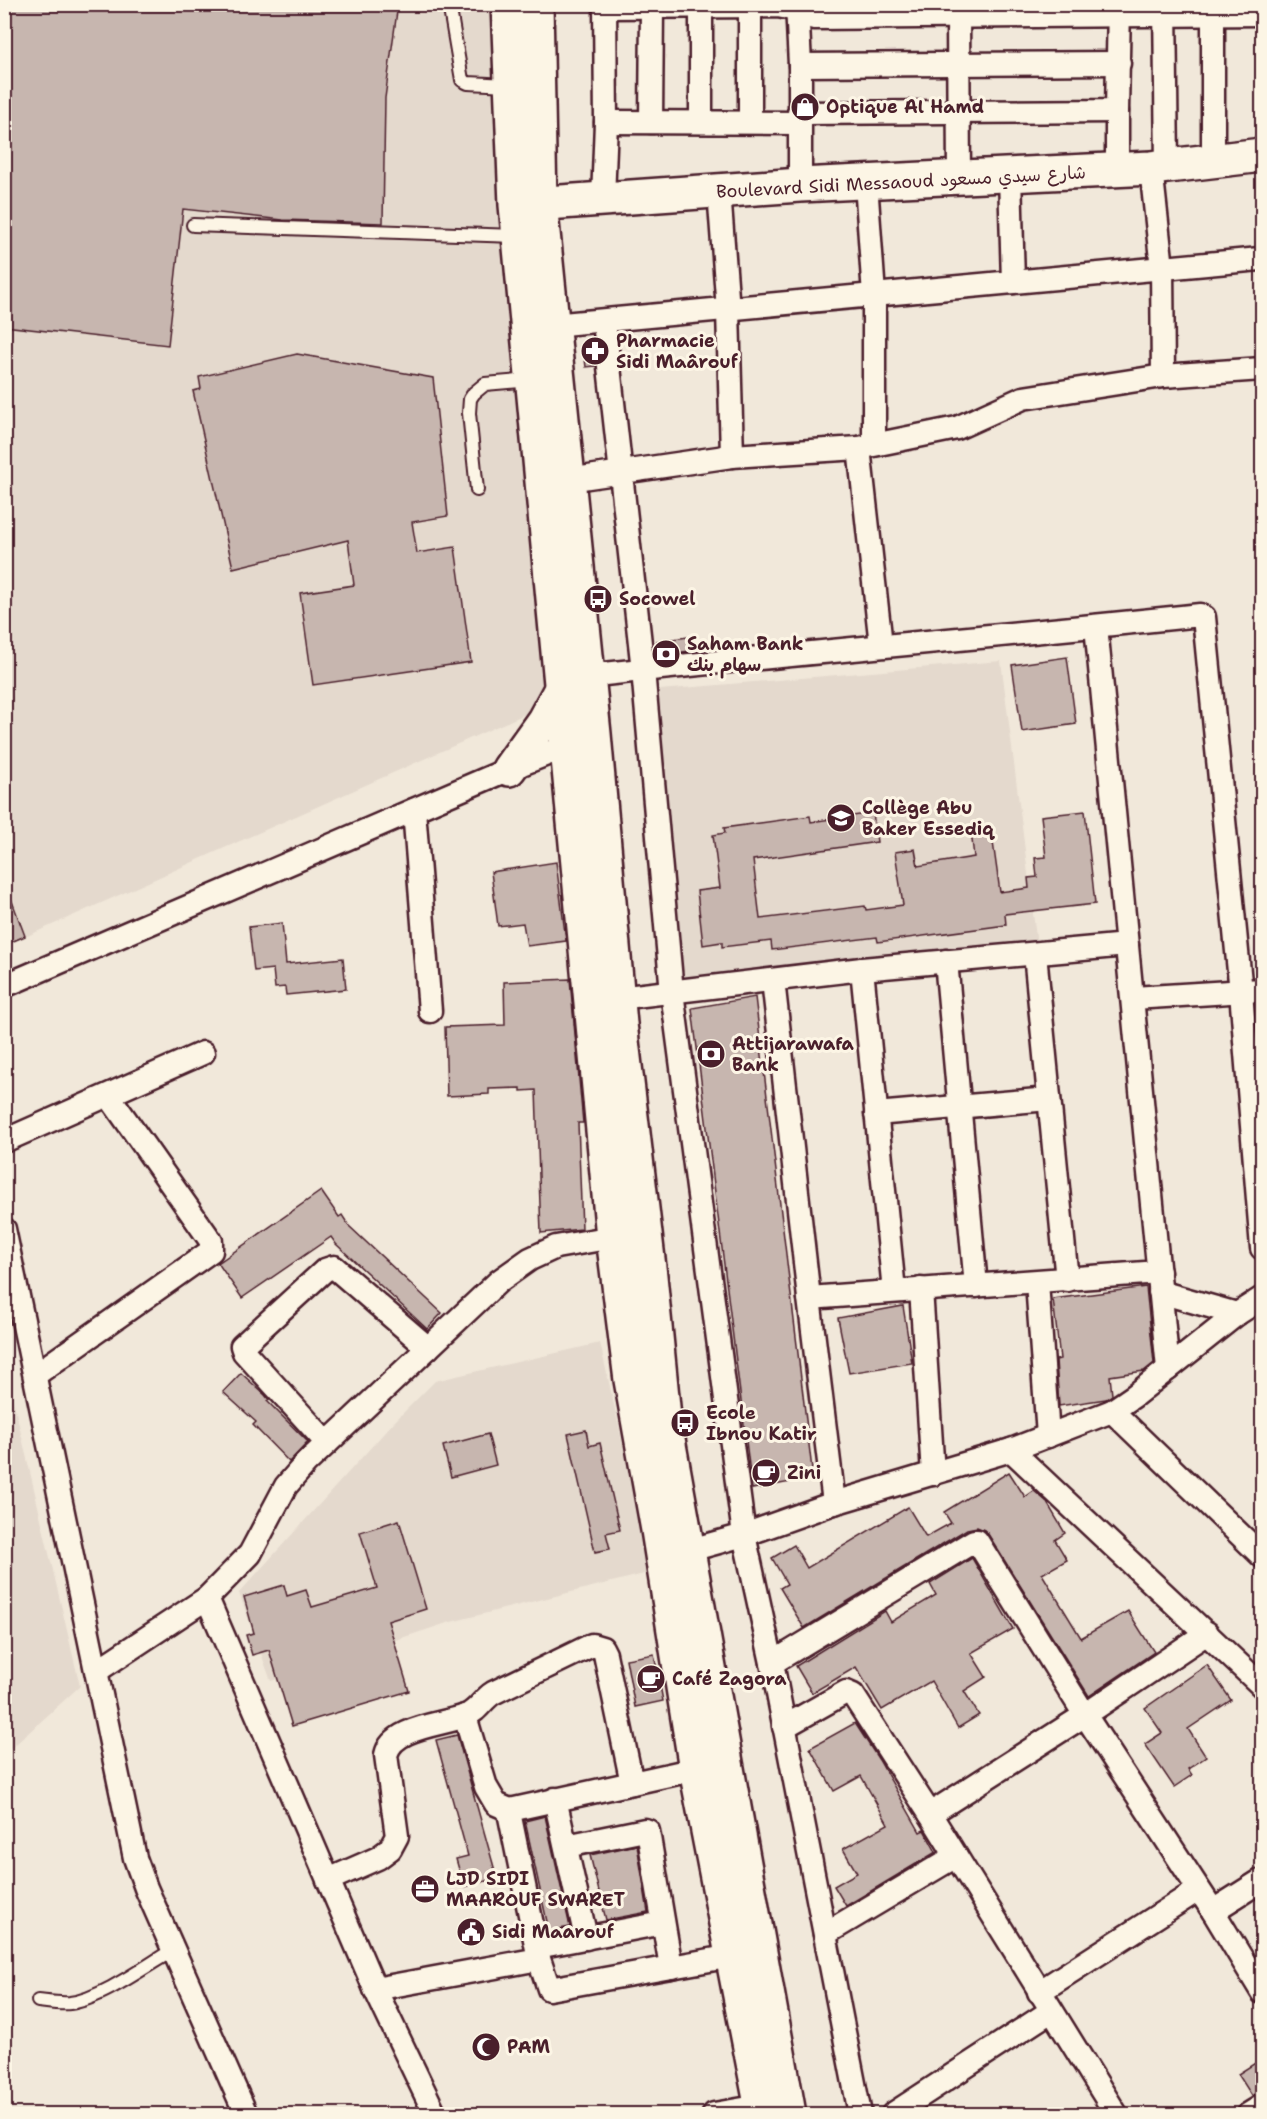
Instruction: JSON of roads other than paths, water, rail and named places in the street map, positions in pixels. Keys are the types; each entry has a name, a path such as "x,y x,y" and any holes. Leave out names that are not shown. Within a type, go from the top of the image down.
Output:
{"street":[{"path":"508,4 510,85 525,215 532,380 575,682 581,740 613,1237 631,1380 676,1555 754,2105"},
{"path":"536,4 525,215 552,325 568,480 575,682"},
{"path":"603,199 606,122 605,6 778,6 797,8 814,18 1119,10 1213,10 1263,14"},
{"path":"750,6 750,122"},
{"path":"651,122 652,7"},
{"path":"700,122 701,7"},
{"path":"797,8 800,65 800,185"},
{"path":"1117,170 1119,10"},
{"path":"1163,376 1159,167 1165,10"},
{"path":"1213,10 1213,161"},
{"path":"958,16 959,177"},
{"path":"800,65 1119,63"},
{"path":"606,122 750,122 958,111 1117,111"},
{"name":"Boulevard Sidi Messaoud شارع سيدي مسعود","path":"525,215 603,199 800,185 1117,170 1263,155"},
{"path":"1010,175 1013,282"},
{"path":"866,183 874,295 866,446 881,645"},
{"path":"719,191 728,310 732,456"},
{"path":"552,325 604,322 1260,259"},
{"path":"604,322 644,670 672,992 744,1535 772,1662 860,2115"},
{"path":"568,480 732,456 866,446 957,428 1023,398 1163,376 1263,369"},
{"path":"509,768 575,682 644,670 1200,615 1206,620 1252,991 1263,1248"},
{"path":"1096,626 1168,1369"},
{"path":"4,986 509,768 581,740"},
{"path":"581,740 618,998 664,1417 696,1769 732,1956 754,2105"},
{"path":"414,810 430,1011"},
{"path":"618,998 862,969 1127,945"},
{"path":"1035,954 1067,1280"},
{"path":"946,961 976,1286"},
{"path":"862,969 894,1291"},
{"path":"773,980 834,1503"},
{"path":"1132,998 1252,991"},
{"path":"4,1141 203,1053"},
{"path":"35,1375 212,1248 211,1241 109,1096"},
{"path":"876,1114 1049,1099"},
{"path":"4,1229 98,1670 135,1858 246,2115"},
{"path":"98,1670 207,1598 249,1554 286,1486 327,1443 499,1281 530,1259 556,1247 613,1237"},
{"path":"327,1443 244,1353 242,1346 325,1270 334,1267 428,1348"},
{"path":"809,1298 1067,1280 1160,1282 1237,1314"},
{"path":"1037,1282 1048,1436"},
{"path":"921,1289 933,1474"},
{"path":"676,1555 744,1535 834,1503 1011,1450 1112,1411 1237,1314 1263,1298"},
{"path":"1112,1411 1263,1556"},
{"path":"1011,1450 1263,1686"},
{"path":"772,1662 977,1541 1085,1715 1263,1992"},
{"path":"207,1598 375,1989 435,2115"},
{"path":"930,1814 1085,1715 1207,1633"},
{"path":"328,1880 378,1858 390,1849 397,1836 386,1755 387,1747 392,1740 432,1724 474,1712 480,1702 494,1693 586,1647 597,1645 605,1654 633,1783"},
{"path":"784,1727 849,1692 930,1814 1116,2115"},
{"path":"465,1716 486,1787 496,1804 510,1810 696,1769"},
{"path":"555,1799 585,1938"},
{"path":"510,1810 538,1953 548,1988 552,1990 732,1956"},
{"path":"566,1846 648,1831 671,1967"},
{"path":"825,1935 956,1856"},
{"path":"1213,1911 1263,1880"},
{"path":"1039,1992 1198,1890"},
{"path":"375,1989 538,1953 585,1938 663,1923"},
{"path":"893,2115 1051,2011"},
{"path":"1249,2115 1263,2106"}],"lane":[{"path":"450,4 462,80 468,83 510,85"},
{"path":"194,225 525,215"},
{"path":"477,490 469,413 470,399 484,384 532,380"},
{"path":"38,2001 68,2003 82,2001 110,1988 173,1950"}],"place":[{"name":"Optique Al Hamd","path":"805,107"},
{"name":"Pharmacie Sidi Maârouf","path":"595,351"},
{"name":"Socowel","path":"598,599"},
{"name":"Saham Bank سهام بنك","path":"666,654"},
{"name":"Collège Abu Baker Essediq","path":"841,818"},
{"name":"Attijarawafa Bank","path":"711,1054"},
{"name":"Ecole Ibnou Katir","path":"685,1423"},
{"name":"Zini","path":"766,1473"},
{"name":"Café Zagora","path":"651,1679"},
{"name":"LJD SIDI MAAROUF SWARET","path":"425,1889"},
{"name":"Sidi Maarouf","path":"471,1932"},
{"name":"PAM","path":"486,2047"}]}
